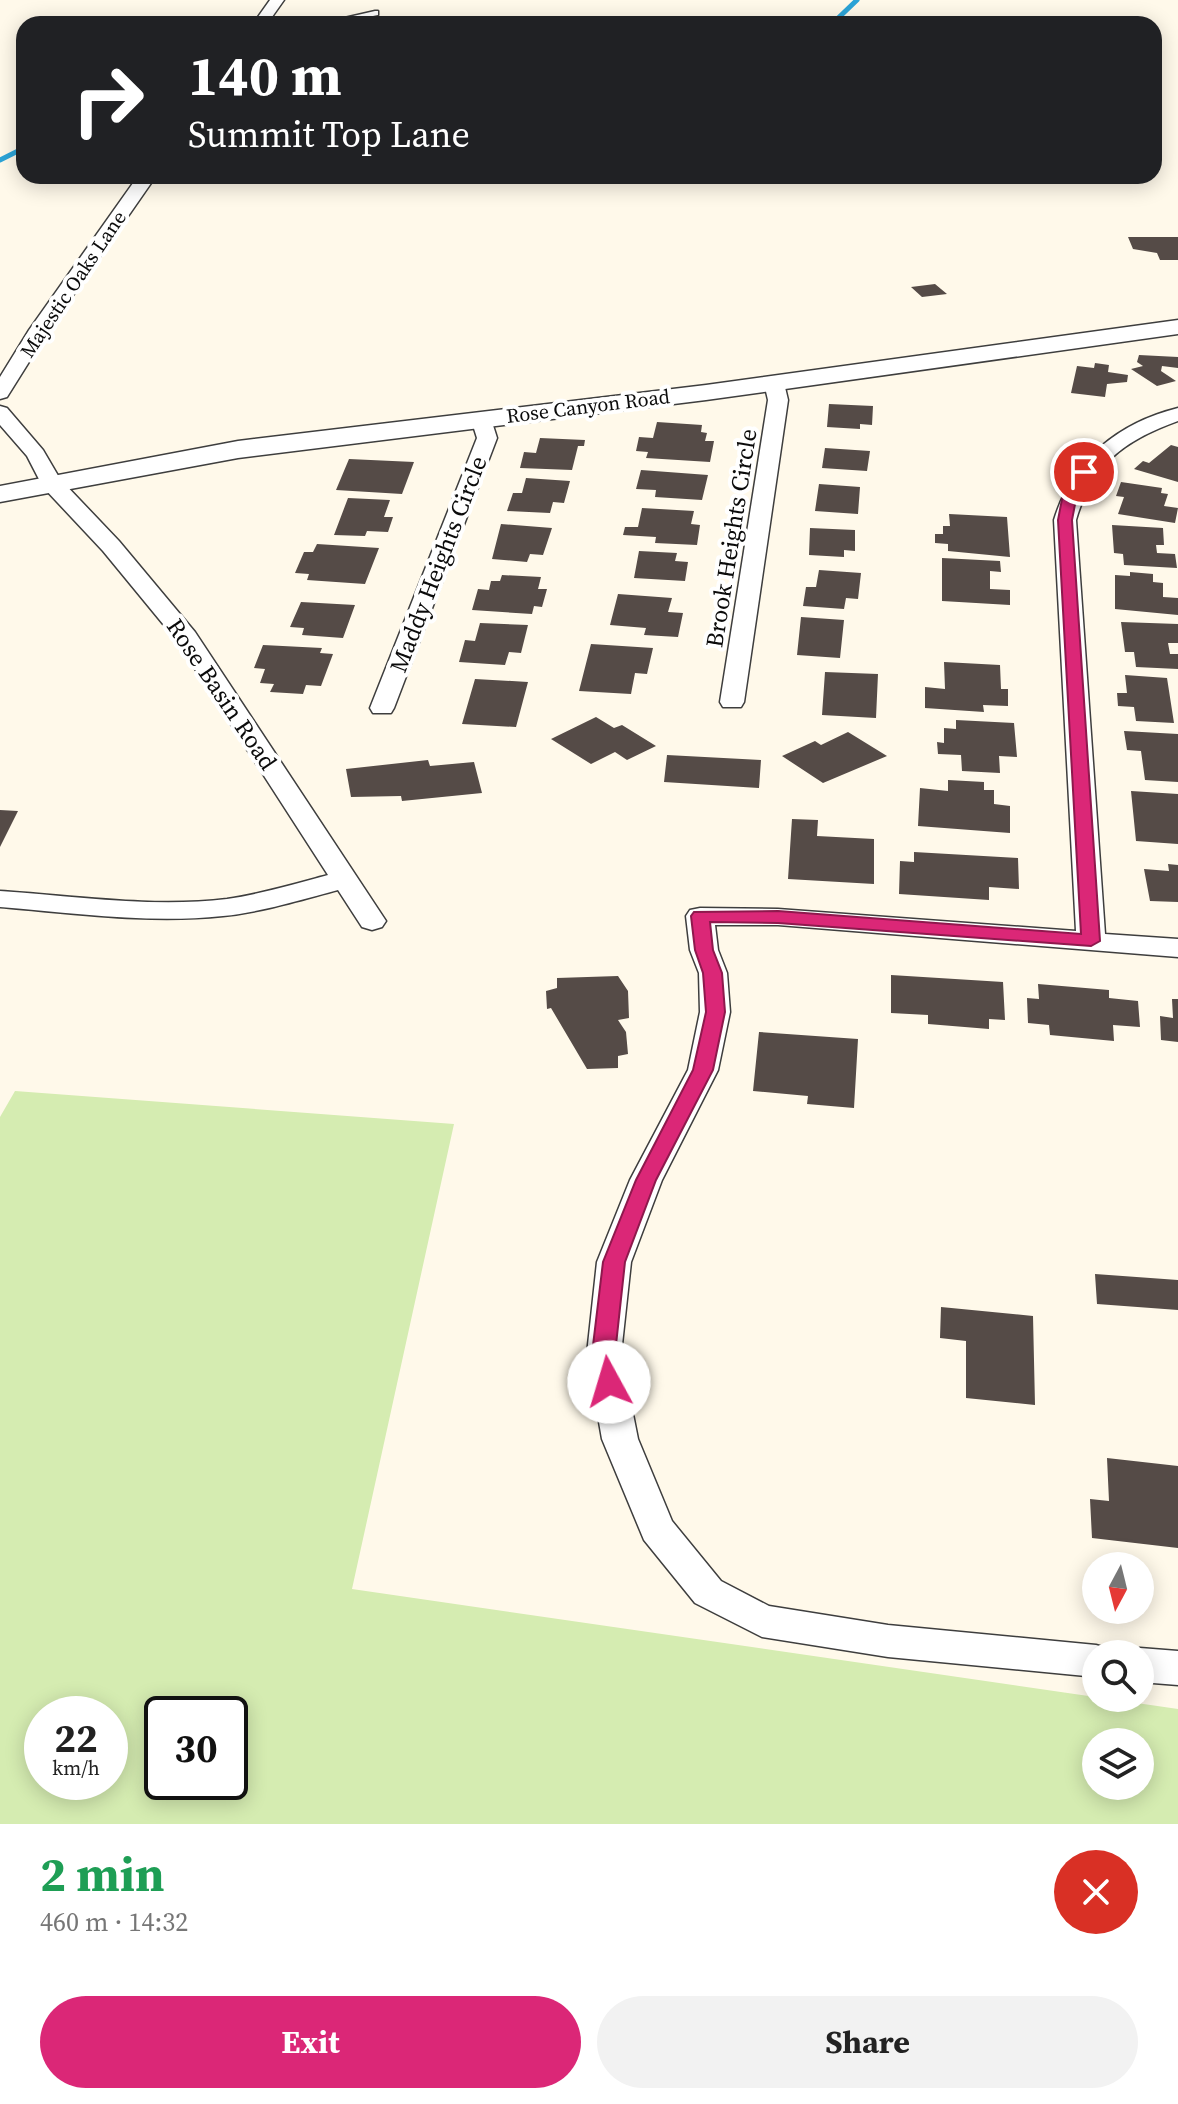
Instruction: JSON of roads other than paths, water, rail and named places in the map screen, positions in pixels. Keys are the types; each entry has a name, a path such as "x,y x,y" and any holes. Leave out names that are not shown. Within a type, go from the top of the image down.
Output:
{"street":[{"name":"Majestic Oaks Lane","path":"0,393 39,330 141,184"},
{"name":"Rose Canyon Road","path":"0,494 51,482 259,446 774,383 1178,327"},
{"name":"Brook Heights Circle","path":"732,702 778,400 774,383"},
{"path":"0,412 36,454 51,482"},
{"path":"1091,941 1065,520 1070,494 1084,472 1113,445 1158,420 1178,414"},
{"name":"Maddy Heights Circle","path":"382,708 487,438 481,419"},
{"name":"Rose Basin Road","path":"51,482 111,546 187,637 372,921"},
{"path":"0,899 148,911 212,909 277,897 346,879"},
{"path":"1082,1660 888,1641 762,1621 708,1592 657,1529 620,1439 604,1354 614,1262 646,1180 703,1070 715,1012 713,973 704,950 700,916 778,917 1178,948"},
{"path":"1154,1666 1178,1668"}],"lane":[{"path":"361,16 375,13"}],"waterway":[{"path":"840,16 857,0"},
{"path":"0,160 16,152"}]}
